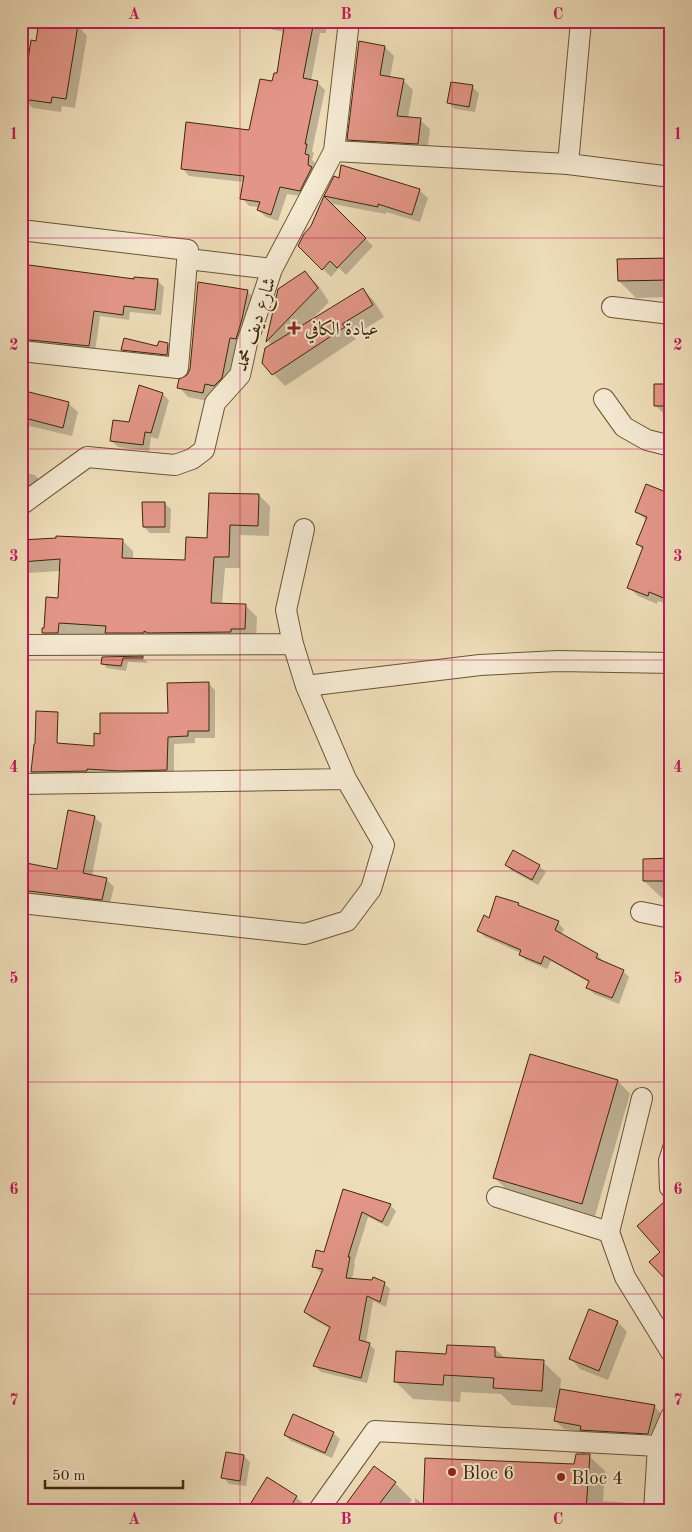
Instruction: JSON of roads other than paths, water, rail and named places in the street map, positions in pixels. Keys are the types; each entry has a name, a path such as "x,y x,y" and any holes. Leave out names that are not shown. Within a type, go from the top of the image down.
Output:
{"street":[{"path":"349,21 334,151 568,164 671,177"},
{"path":"568,164 581,21"},
{"name":"شارع ديف محمد","path":"21,505 87,457 175,465 192,459 204,450 215,404 240,375 247,343 272,269 334,151"},
{"path":"21,230 188,250 178,368 21,350"},
{"path":"188,259 272,269"},
{"path":"612,307 671,314"},
{"path":"604,399 624,427 647,440 671,446"},
{"path":"21,903 305,934 347,921 371,889 384,845 346,779 306,686 293,644 286,610 304,529"},
{"path":"21,645 293,644"},
{"path":"306,686 480,665 558,661 671,663"},
{"path":"21,784 346,779"},
{"path":"641,912 671,918"},
{"path":"642,1098 608,1232 624,1277 671,1352"},
{"path":"497,1197 608,1232"},
{"path":"654,1511 658,1446 671,1416"},
{"path":"318,1511 375,1431 658,1446"}],"lane":[{"path":"671,1138 664,1160 665,1189 671,1196"}],"place":[{"name":"عيادة الكافي","path":"294,328"},
{"name":"Bloc 6","path":"452,1472"},
{"name":"Bloc 4","path":"561,1477"}]}
